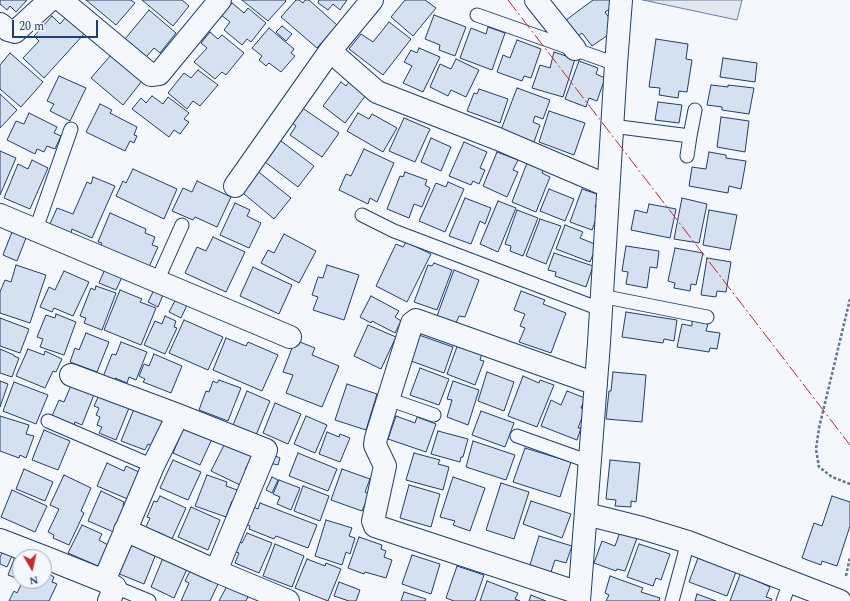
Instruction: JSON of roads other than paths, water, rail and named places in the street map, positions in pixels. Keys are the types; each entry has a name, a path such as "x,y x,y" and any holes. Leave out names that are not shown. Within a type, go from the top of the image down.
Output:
{"street":[{"path":"0,24 8,30 15,32 50,0"},
{"path":"61,0 151,75 159,74 220,0"},
{"path":"235,186 330,51 372,0"},
{"path":"536,0 575,49"},
{"path":"596,384 416,320 412,323 376,438 375,445 386,466 373,521 375,526 579,597 596,384 616,64 622,0"},
{"path":"330,51 377,92 498,139 608,186"},
{"path":"2,220 36,229 290,337"},
{"path":"71,375 266,450 216,571"},
{"path":"52,561 109,589 126,530 153,466 178,415"},
{"path":"586,514 642,528 688,542 787,592 840,601"},
{"path":"126,530 216,571 288,601"},
{"path":"0,540 23,549"}],"lane":[{"path":"477,15 616,64"},
{"path":"687,156 695,110"},
{"path":"612,126 690,136"},
{"path":"36,229 71,129"},
{"path":"362,215 394,231 601,303 707,317"},
{"path":"157,281 182,225"},
{"path":"388,399 434,415"},
{"path":"48,421 153,466"},
{"path":"518,436 590,462"},
{"path":"672,601 688,542"},
{"path":"109,589 149,601"}]}
